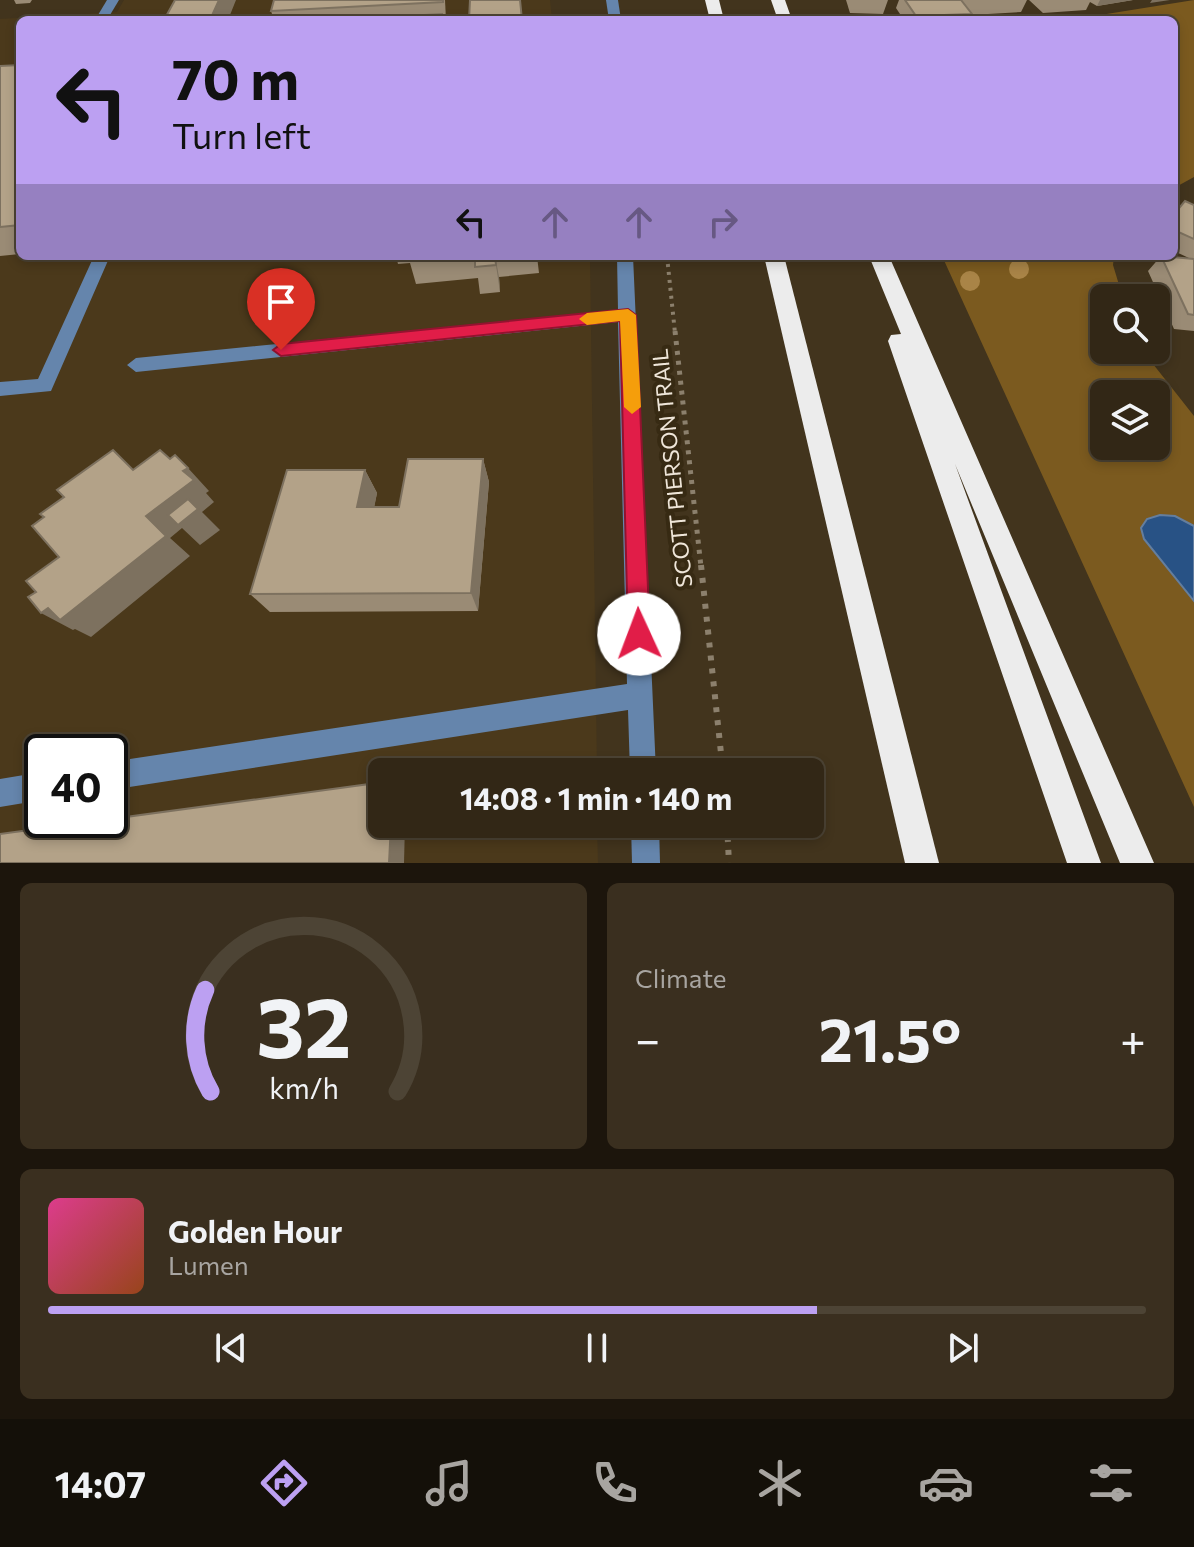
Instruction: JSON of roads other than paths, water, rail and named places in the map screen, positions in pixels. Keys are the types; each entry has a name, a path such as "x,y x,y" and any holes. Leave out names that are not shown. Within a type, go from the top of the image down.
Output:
{"highway":[{"path":"775,260 922,863"},
{"path":"870,260 1084,863"},
{"path":"881,260 1137,863"}],"street":[{"path":"0,389 44,386 100,260"},
{"path":"625,260 643,758"},
{"path":"136,365 628,315"},
{"path":"128,773 641,695"},
{"path":"0,793 24,789"},
{"path":"645,838 646,863"}],"water":[{"path":"1160,515 1175,516 1194,526 1194,601 1144,539 1141,528 1147,519"}]}
